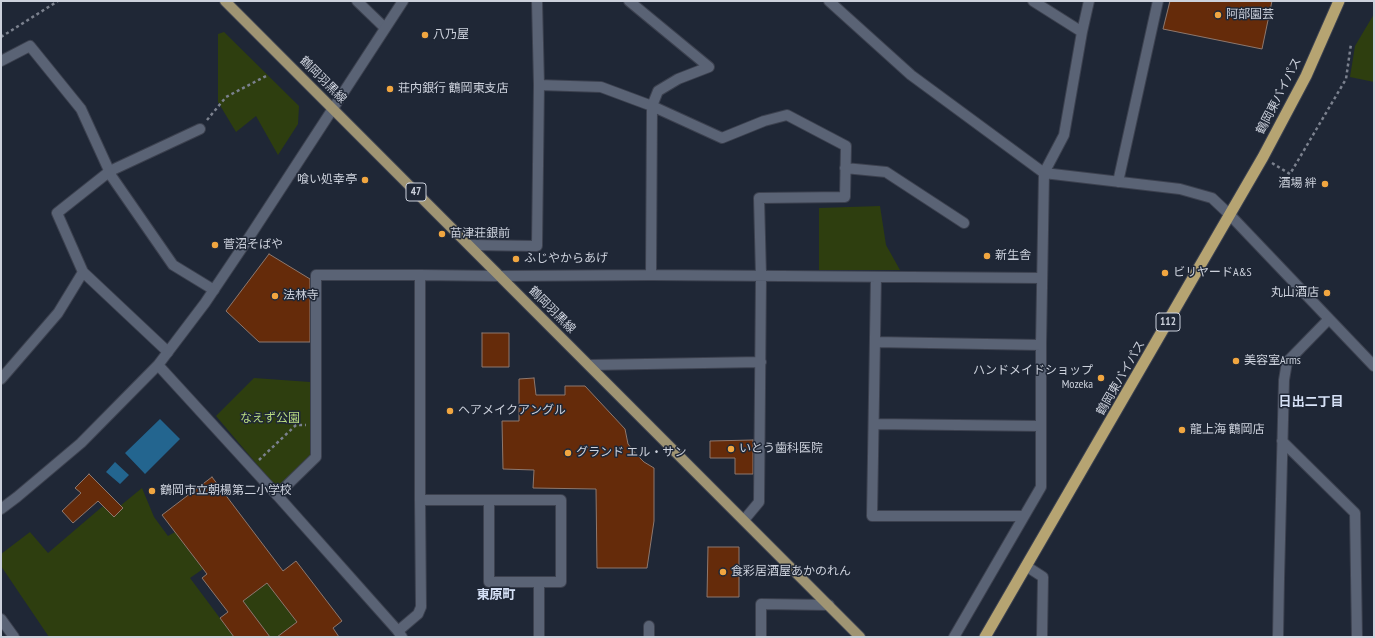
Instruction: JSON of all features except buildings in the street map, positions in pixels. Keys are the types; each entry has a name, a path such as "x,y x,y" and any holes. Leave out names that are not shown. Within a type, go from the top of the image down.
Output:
{"highway":[{"name":"鶴岡東バイパス","path":"985,637 1263,157 1306,76 1339,1"}],"main road":[{"name":"鶴岡羽黒線","path":"225,1 860,637"}],"street":[{"path":"357,1 385,28"},
{"path":"1,508 17,498 81,443 158,365 214,290 403,1"},
{"path":"470,245 537,246 540,85 537,1"},
{"path":"629,1 709,67 678,79 658,91 652,106 651,275"},
{"path":"829,1 911,75 1044,173 1180,189 1212,198 1374,366"},
{"path":"1033,1 1082,32"},
{"path":"954,637 1041,487 1040,426 1044,173 1064,135 1089,1"},
{"path":"1118,182 1158,1"},
{"path":"1,61 30,46 81,109 110,171 173,265 214,290"},
{"path":"540,85 601,87 652,106 722,138 764,121 787,115 846,146 845,197 759,198 761,276 759,502 744,520"},
{"path":"168,352 83,272 57,213 110,171 200,128"},
{"path":"845,168 886,172 964,223"},
{"path":"1,379 58,313 83,272"},
{"path":"276,495 316,457 316,275 651,275 1042,278"},
{"path":"158,365 400,634 418,614 421,607 420,275"},
{"path":"876,277 872,516 1024,516"},
{"path":"1278,637 1284,380 1287,362 1328,320"},
{"path":"875,342 1041,345"},
{"path":"589,365 761,362"},
{"path":"874,424 1040,426"},
{"path":"1282,441 1355,512 1356,637"},
{"path":"420,500 489,500 561,500 561,582 489,582 489,500"},
{"path":"1026,566 1043,577 1042,637"},
{"path":"539,582 539,637"},
{"path":"761,637 761,604 829,605"},
{"path":"1,619 14,637"},
{"path":"649,626 649,637"}],"path":[{"path":"1,37 58,1"},
{"path":"1263,157 1290,174 1346,79 1351,44"},
{"path":"200,128 226,97 268,74"},
{"path":"257,462 296,425 316,426"}],"green space":[{"path":"1374,14 1374,82 1350,77 1355,46"},
{"path":"224,32 299,106 298,124 278,155 256,116 236,132 218,102 218,34"},
{"path":"880,206 886,245 900,270 819,270 819,208"},
{"name":"なえず公園","path":"254,378 310,382 310,456 277,488 216,416"},
{"path":"142,488 154,517 168,536 175,532 203,569 190,578 234,637 49,637 1,566 1,554 30,532 48,553 103,506 114,517 120,506"},
{"path":"267,583 297,622 277,637 270,637 243,601"}],"water":[{"path":"160,419 180,439 145,474 125,453"},
{"path":"115,462 129,475 120,484 106,472"}],"place":[{"name":"阿部園芸","path":"1218,15"},
{"name":"八乃屋","path":"425,35"},
{"name":"荘内銀行 鶴岡東支店","path":"390,89"},
{"name":"喰い処幸亭","path":"365,180"},
{"name":"酒場 絆","path":"1325,184"},
{"name":"苗津荘銀前","path":"442,234"},
{"name":"菅沼そばや","path":"215,245"},
{"name":"新生舎","path":"987,256"},
{"name":"ふじやからあげ","path":"516,259"},
{"name":"ビリヤードA&S","path":"1165,273"},
{"name":"丸山酒店","path":"1327,293"},
{"name":"法林寺","path":"275,296"},
{"name":"美容室Arms","path":"1236,361"},
{"name":"ハンドメイドショップ Mozeka","path":"1101,378"},
{"name":"ヘアメイクアングル","path":"450,411"},
{"name":"龍上海 鶴岡店","path":"1182,430"},
{"name":"いとう歯科医院","path":"731,449"},
{"name":"グランド エル・サン","path":"568,453"},
{"name":"鶴岡市立朝楊第二小学校","path":"152,491"},
{"name":"食彩居酒屋あかのれん","path":"723,572"}],"district":[{"name":"日出二丁目","path":"1311,402"},
{"name":"東原町","path":"496,595"}]}
